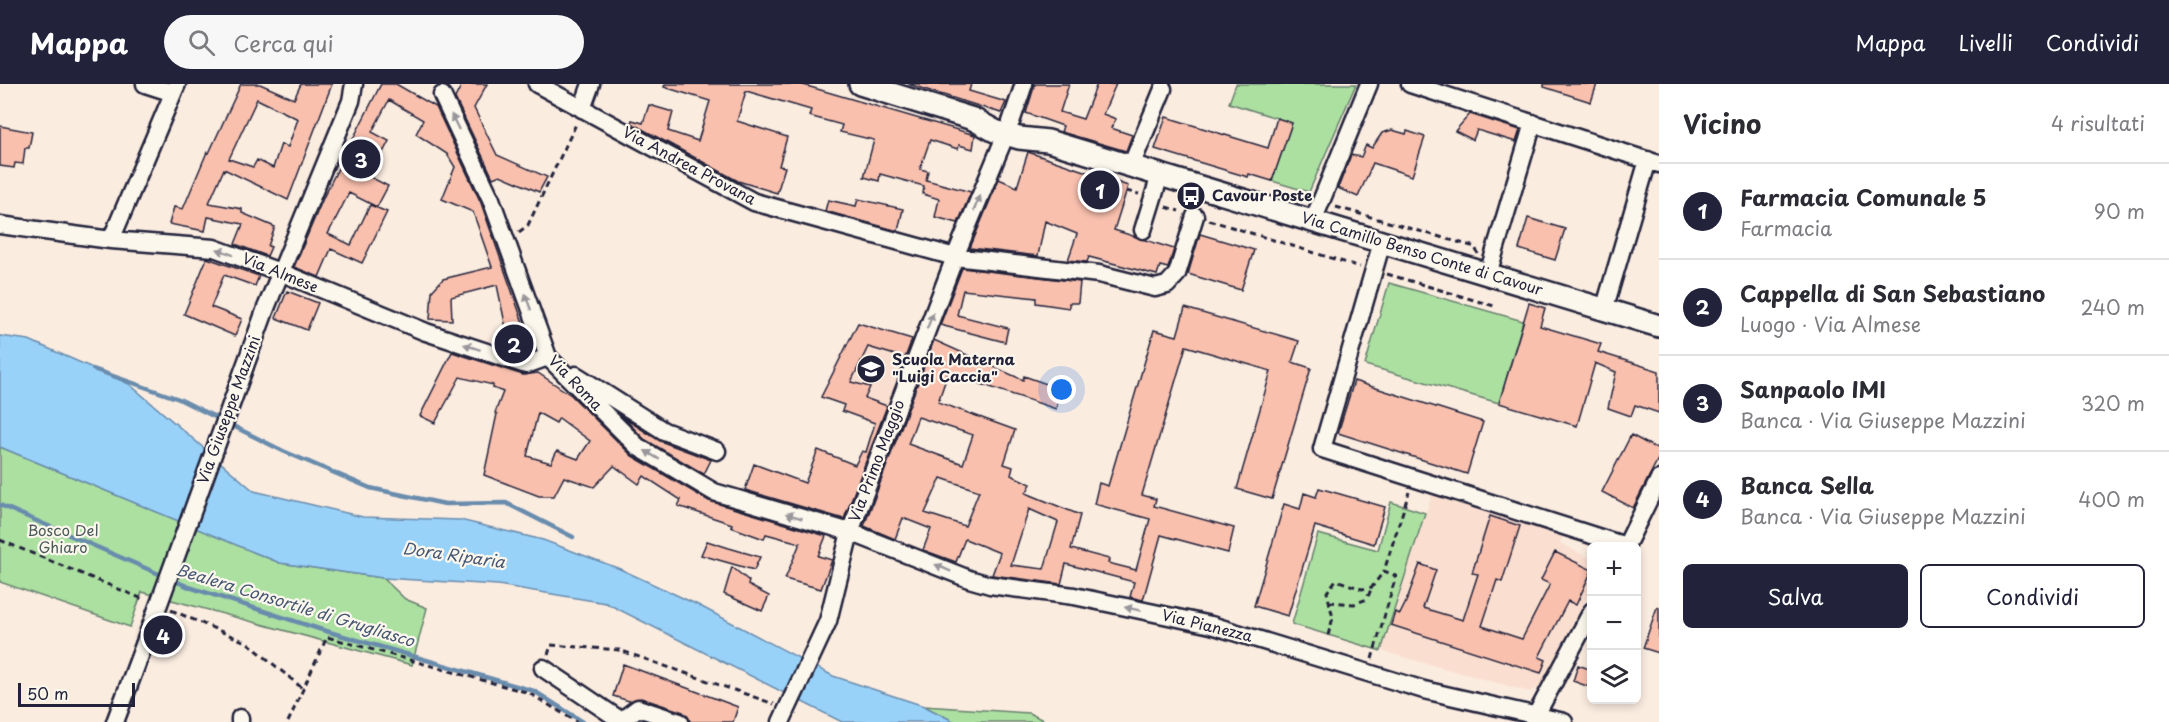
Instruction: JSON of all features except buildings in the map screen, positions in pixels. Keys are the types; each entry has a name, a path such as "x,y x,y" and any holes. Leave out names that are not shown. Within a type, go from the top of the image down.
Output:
{"main road":[{"name":"Via Camillo Benso Conte di Cavour","path":"860,84 973,119 999,119 1008,128 1023,126 1047,141 1659,327"}],"street":[{"path":"111,240 175,89 145,84"},
{"name":"Via Giuseppe Mazzini","path":"116,722 266,308 351,101 354,84"},
{"name":"Via Giuseppe Mazzini","path":"351,101 366,84"},
{"name":"Via Andrea Provana","path":"537,84 754,202 955,256 1099,274 1155,288 1167,285 1177,274 1195,216"},
{"path":"582,109 591,84"},
{"name":"Via Primo Maggio","path":"781,722 828,621 850,532 955,256 1024,84"},
{"path":"1313,221 1369,84"},
{"path":"1410,84 1653,162 1604,310"},
{"path":"1131,166 1163,89"},
{"name":"Via Roma","path":"442,95 491,199 548,357 638,447 708,489 850,532"},
{"path":"1488,274 1533,123"},
{"path":"1143,230 1160,175"},
{"name":"Via Almese","path":"0,225 111,240 214,248 280,272 426,332 526,365 548,357"},
{"path":"1382,242 1322,448 1613,542"},
{"path":"548,357 664,431 717,451"},
{"path":"1628,542 1659,479"},
{"name":"Via Pianezza","path":"850,532 969,579 990,585 1074,596 1211,625 1424,690 1564,722"},
{"path":"1535,717 1587,620"},
{"path":"543,668 623,721 638,708 680,722"}],"path":[{"path":"506,242 528,225 582,109"},
{"path":"1195,216 1494,306"},
{"path":"1329,602 1354,604 1367,598 1371,587 1384,571 1413,478"},
{"path":"0,540 141,598"},
{"path":"1368,673 1395,576 1384,571"},
{"path":"1328,635 1333,618 1327,592 1336,580 1362,589 1371,587"},
{"path":"169,609 248,643 302,688"},
{"path":"288,722 327,637 529,693 576,722"},
{"path":"543,668 551,645 619,650 776,705"}],"shaded area":[{"name":"Scuola Materna \"Luigi Caccia\"","path":"858,323 917,340 887,428 842,411 844,405 821,397"},
{"path":"1433,491 1564,534 1560,543 1587,557 1587,597 1541,686 1530,692 1381,651"}],"green space":[{"path":"1236,84 1356,84 1309,192 1272,181 1292,123 1229,103"},
{"path":"1389,283 1523,321 1499,403 1365,365"},
{"name":"Bosco Del Ghiaro","path":"0,447 280,563 383,578 405,599 427,608 412,665 142,592 130,627 0,582"},
{"path":"1391,502 1425,513 1381,651 1292,624 1318,534 1378,550"},
{"path":"924,706 1029,713 1047,722 955,722"}],"water":[{"name":"Dora Riparia","path":"0,336 29,340 129,384 254,491 363,517 460,520 543,540 620,569 698,605 833,676 924,706 955,722 842,722 606,603 498,585 383,578 280,563 0,447"}],"waterway":[{"path":"93,369 179,399 221,420"},
{"path":"229,424 283,451 370,488 445,504 506,503 573,537"},
{"name":"Bealera Consortile di Grugliasco","path":"0,505 189,587 319,629 534,691 583,722"}],"place":[{"name":"Sanpaolo IMI","path":"361,159"},
{"name":"Farmacia Comunale 5","path":"1100,190"},
{"name":"Cavour Poste","path":"1191,196"},
{"name":"Cappella di San Sebastiano","path":"514,344"},
{"name":"Scuola Materna \"Luigi Caccia\"","path":"871,369"},
{"name":"Banca Sella","path":"163,635"}]}
